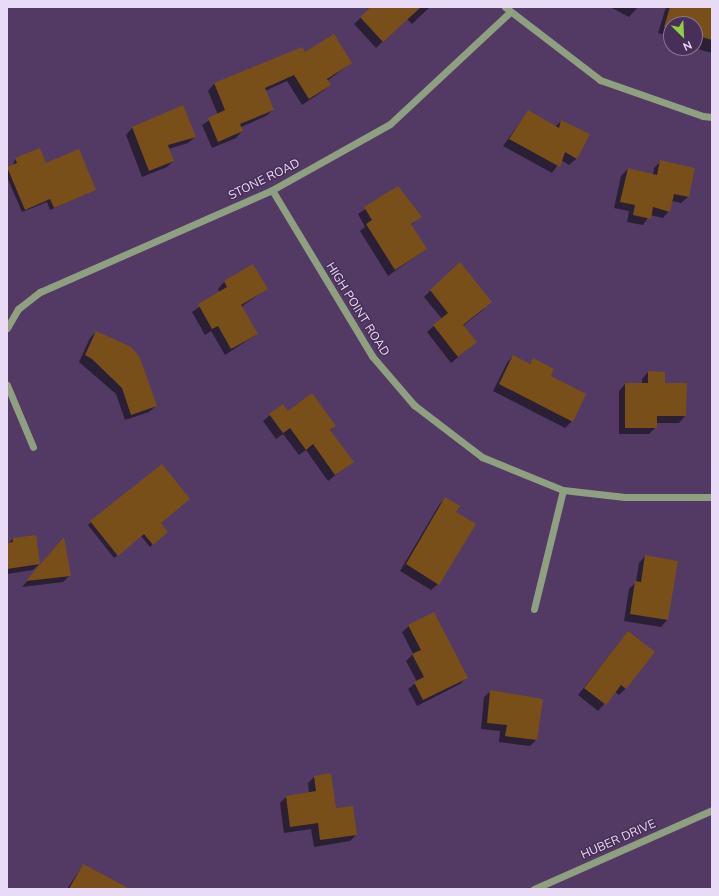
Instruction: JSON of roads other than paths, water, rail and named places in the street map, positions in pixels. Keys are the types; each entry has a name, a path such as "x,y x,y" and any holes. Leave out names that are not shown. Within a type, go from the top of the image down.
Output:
{"street":[{"path":"508,10 600,80 703,116 712,117"},
{"name":"STONE ROAD","path":"7,328 18,309 40,292 272,190 390,124 508,10"},
{"name":"HIGH POINT ROAD","path":"272,190 372,356 414,405 482,457 563,490 624,497 712,497"},
{"path":"7,385 33,447"},
{"path":"534,609 563,490"},
{"name":"HUBER DRIVE","path":"534,889 712,810"}]}
